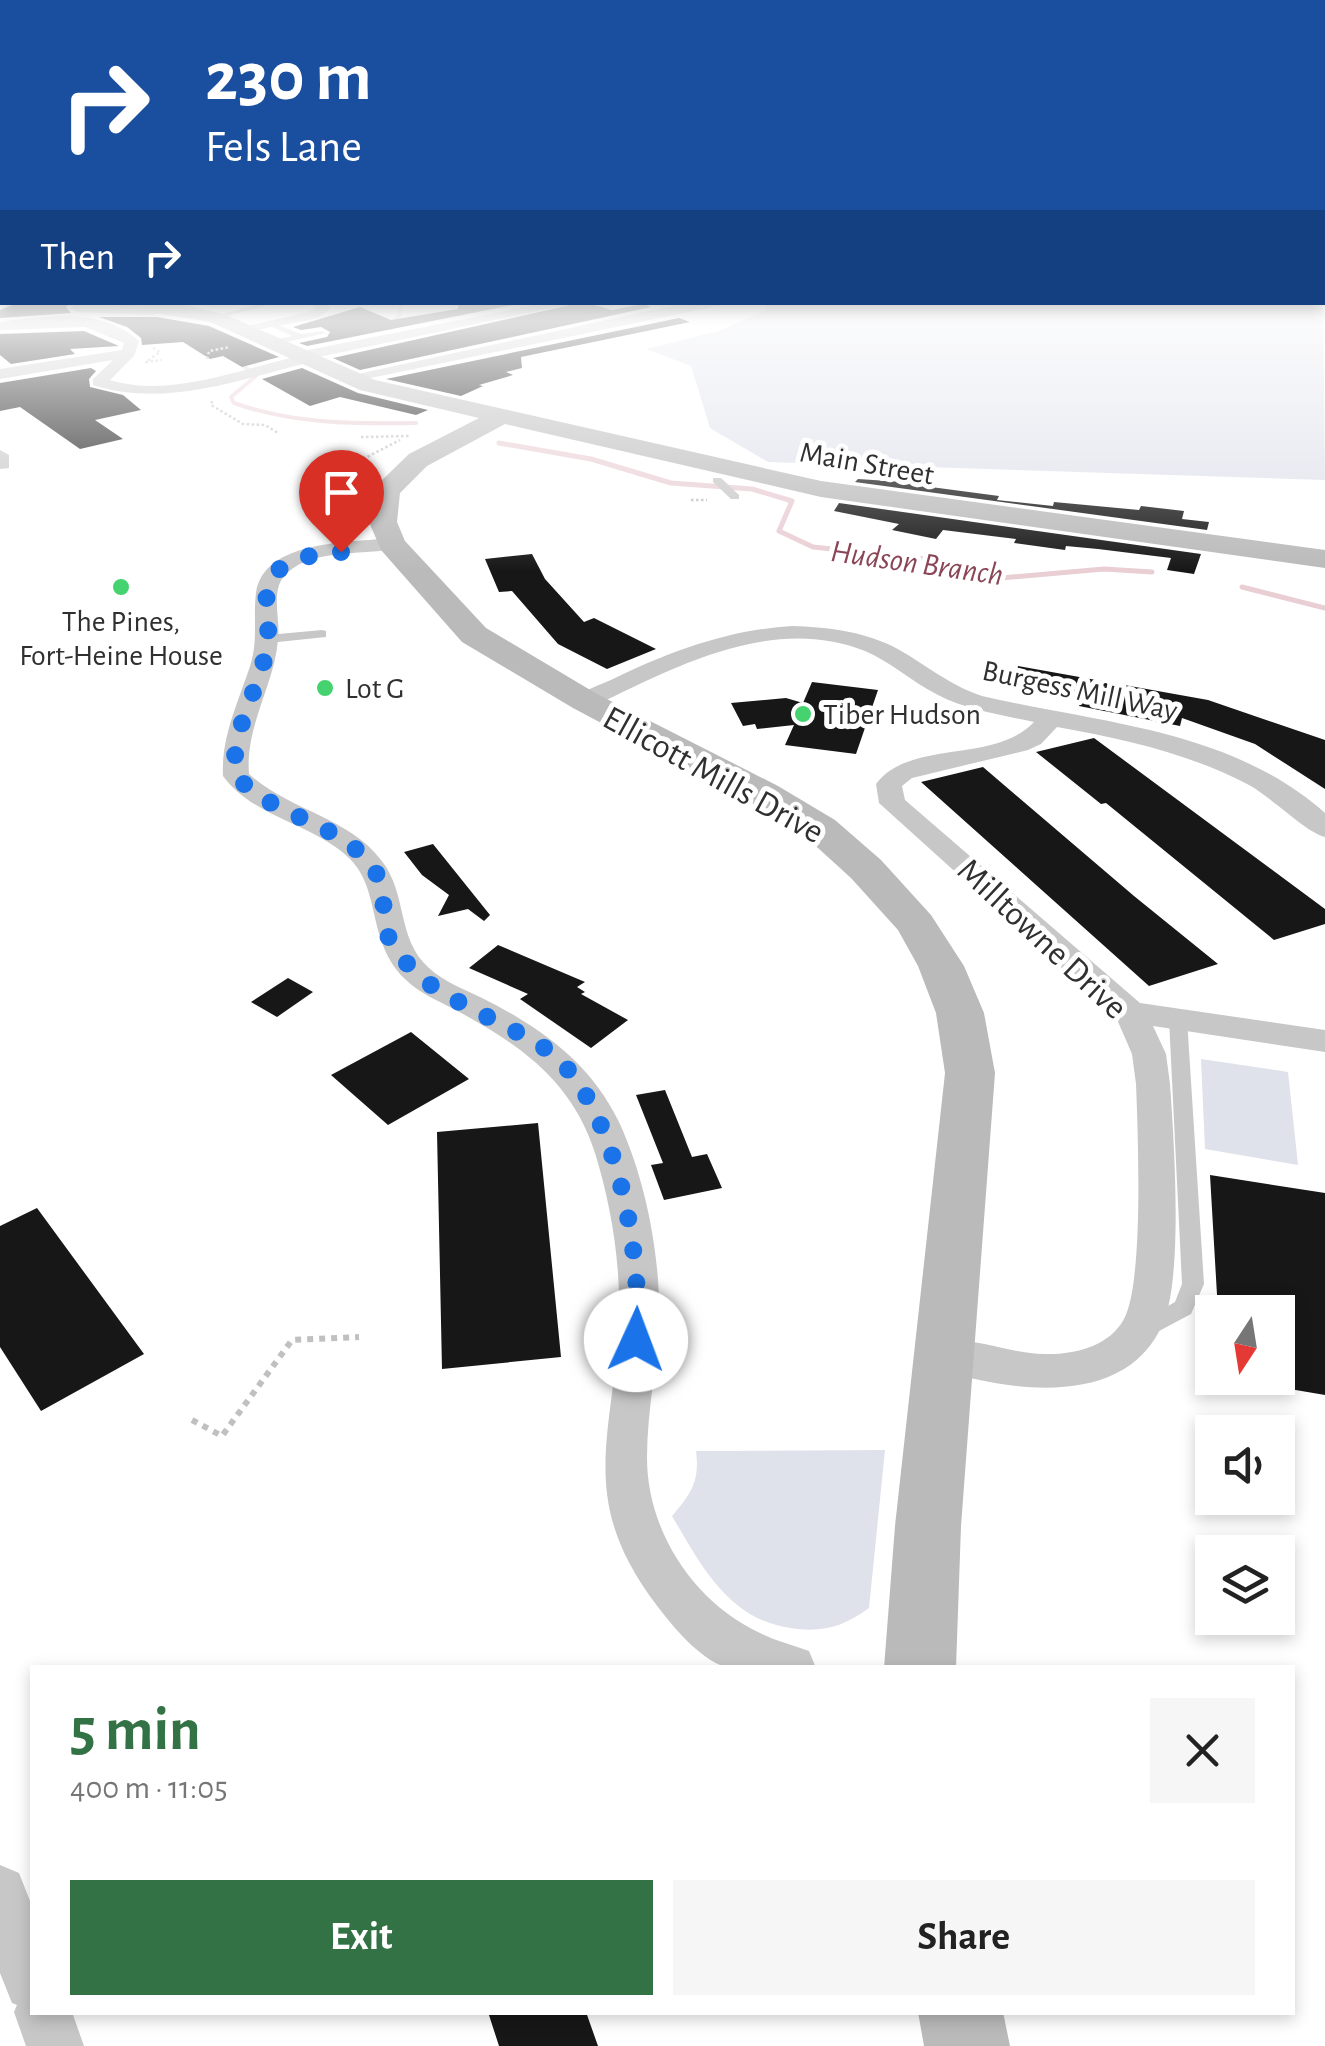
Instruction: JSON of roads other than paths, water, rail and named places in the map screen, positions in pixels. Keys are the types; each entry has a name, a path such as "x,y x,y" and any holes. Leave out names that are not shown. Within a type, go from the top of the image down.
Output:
{"main road":[{"name":"Main Street","path":"354,379 499,418 865,497 1320,555"},
{"path":"391,544 383,522 387,491 418,460 499,418"},
{"name":"Ellicott Mills Drive","path":"391,544 474,634 585,702 764,794 821,829 866,869 916,924 941,966 960,1013 970,1073 920,1665"},
{"path":"961,2015 967,2046"}],"street":[{"path":"103,379 100,382 120,389 143,390 206,379"},
{"path":"391,544 301,558 279,569 265,598 268,639 238,746 236,776 256,796 344,840 363,855 382,880 393,946 418,975 546,1049 573,1072 612,1150 640,1304 625,1448 626,1501 642,1550 710,1632 752,1656 782,1665"},
{"name":"Burgess Mill Way","path":"585,702 731,638 795,633 873,646 944,690 973,701 1147,735 1210,756 1288,797 1325,829"},
{"name":"Milltowne Drive","path":"1053,716 1032,739 1019,745 904,772 889,784 892,803 1130,1012 1149,1054 1154,1256 1150,1297 1136,1334"},
{"path":"1130,1012 1325,1041"},
{"path":"946,1355 1013,1370 1049,1372 1086,1366 1118,1350 1136,1334"},
{"path":"0,1892 30,1977"},
{"path":"44,2015 55,2046"}],"lane":[{"path":"717,480 735,497"},
{"path":"268,639 322,634"},
{"path":"1136,1334 1183,1308 1193,1284 1178,1020"}],"waterway":[{"name":"Hudson Branch","path":"252,379 231,397 234,403 301,419 416,423"},
{"name":"Hudson Branch","path":"499,443 591,459 671,483 752,489 792,501 779,531 813,547 955,562 989,579 1104,569 1152,572"},
{"name":"Hudson Branch","path":"1242,587 1325,608"}],"place":[{"name":"The Pines, Fort-Heine House","path":"121,587"},
{"name":"Lot G","path":"325,688"},
{"name":"Tiber Hudson","path":"803,714"}]}
